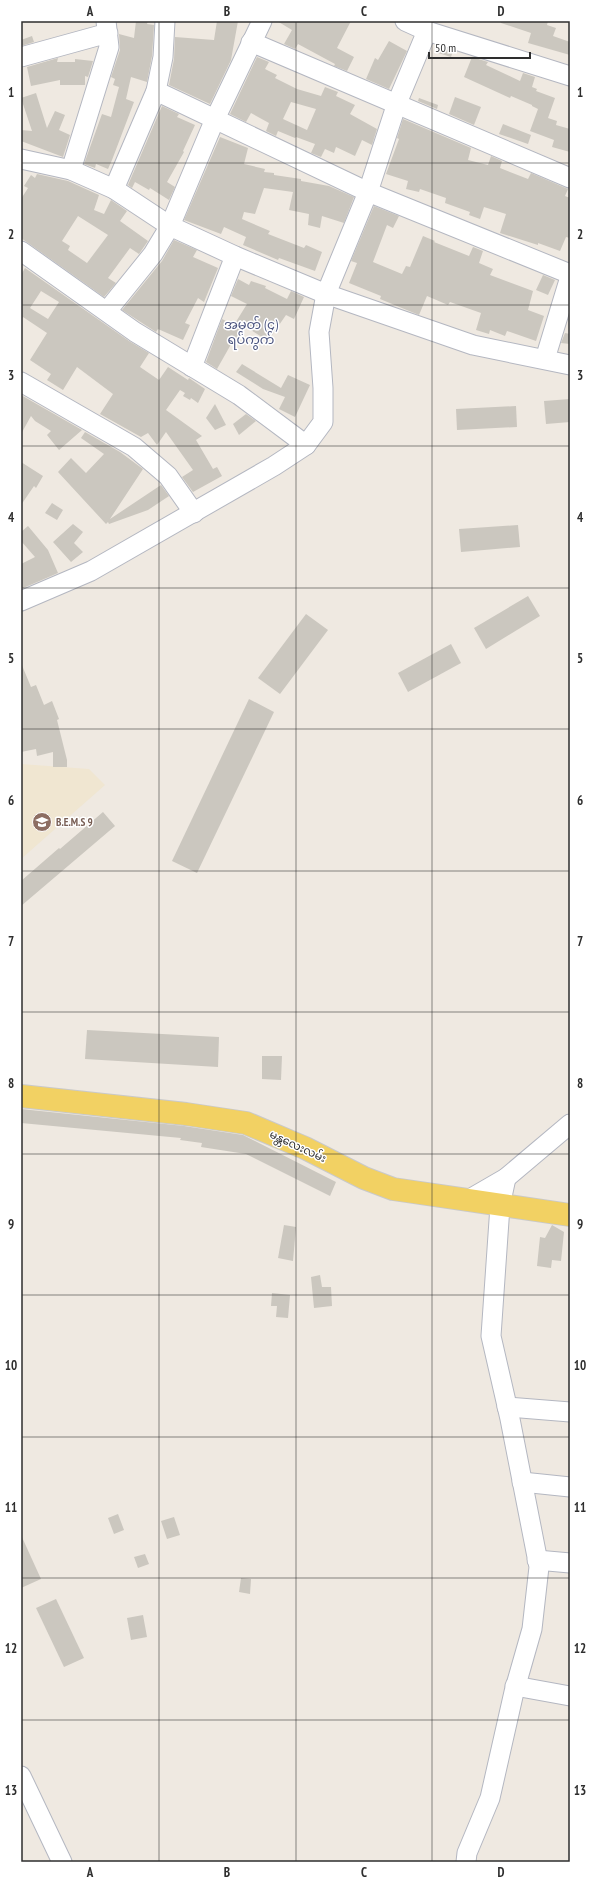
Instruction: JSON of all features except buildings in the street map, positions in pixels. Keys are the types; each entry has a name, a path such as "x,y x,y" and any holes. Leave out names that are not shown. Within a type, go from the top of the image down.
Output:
{"main road":[{"name":"မန္တလေးလမ်း","path":"21,1096 186,1114 246,1123 305,1148 364,1178 393,1189 570,1216"}],"street":[{"path":"114,189 156,91 163,57 165,21"},
{"path":"107,311 153,254 170,226 215,119 262,21"},
{"path":"405,21 427,31 570,76"},
{"path":"21,58 107,27 109,47 71,170"},
{"path":"21,601 91,571 274,466 306,445 323,422 323,388 319,332 326,294 368,192 397,103 427,31"},
{"path":"251,42 570,178"},
{"path":"156,91 368,192 570,274"},
{"path":"23,164 71,170 114,189 170,226 235,256 326,294 473,345 570,364"},
{"path":"21,251 135,332 239,395 306,445"},
{"path":"192,367 235,256"},
{"path":"545,359 570,277"},
{"path":"21,382 134,447 168,476 194,513"},
{"path":"468,1200 506,1178 570,1124"},
{"path":"466,1862 467,1853 490,1798 515,1686 532,1629 539,1567 507,1407 491,1336 500,1206 506,1178"},
{"path":"507,1407 570,1412"},
{"path":"522,1482 570,1487"},
{"path":"537,1560 570,1563"},
{"path":"515,1686 570,1696"},
{"path":"21,1776 62,1862"}],"shaded area":[{"name":"B.E.M.S 9","path":"21,764 89,769 105,785 21,859"}],"place":[{"name":"B.E.M.S 9","path":"42,822"}],"district":[{"name":"အမှတ် (၄) ရပ်ကွက်","path":"251,332"}]}
